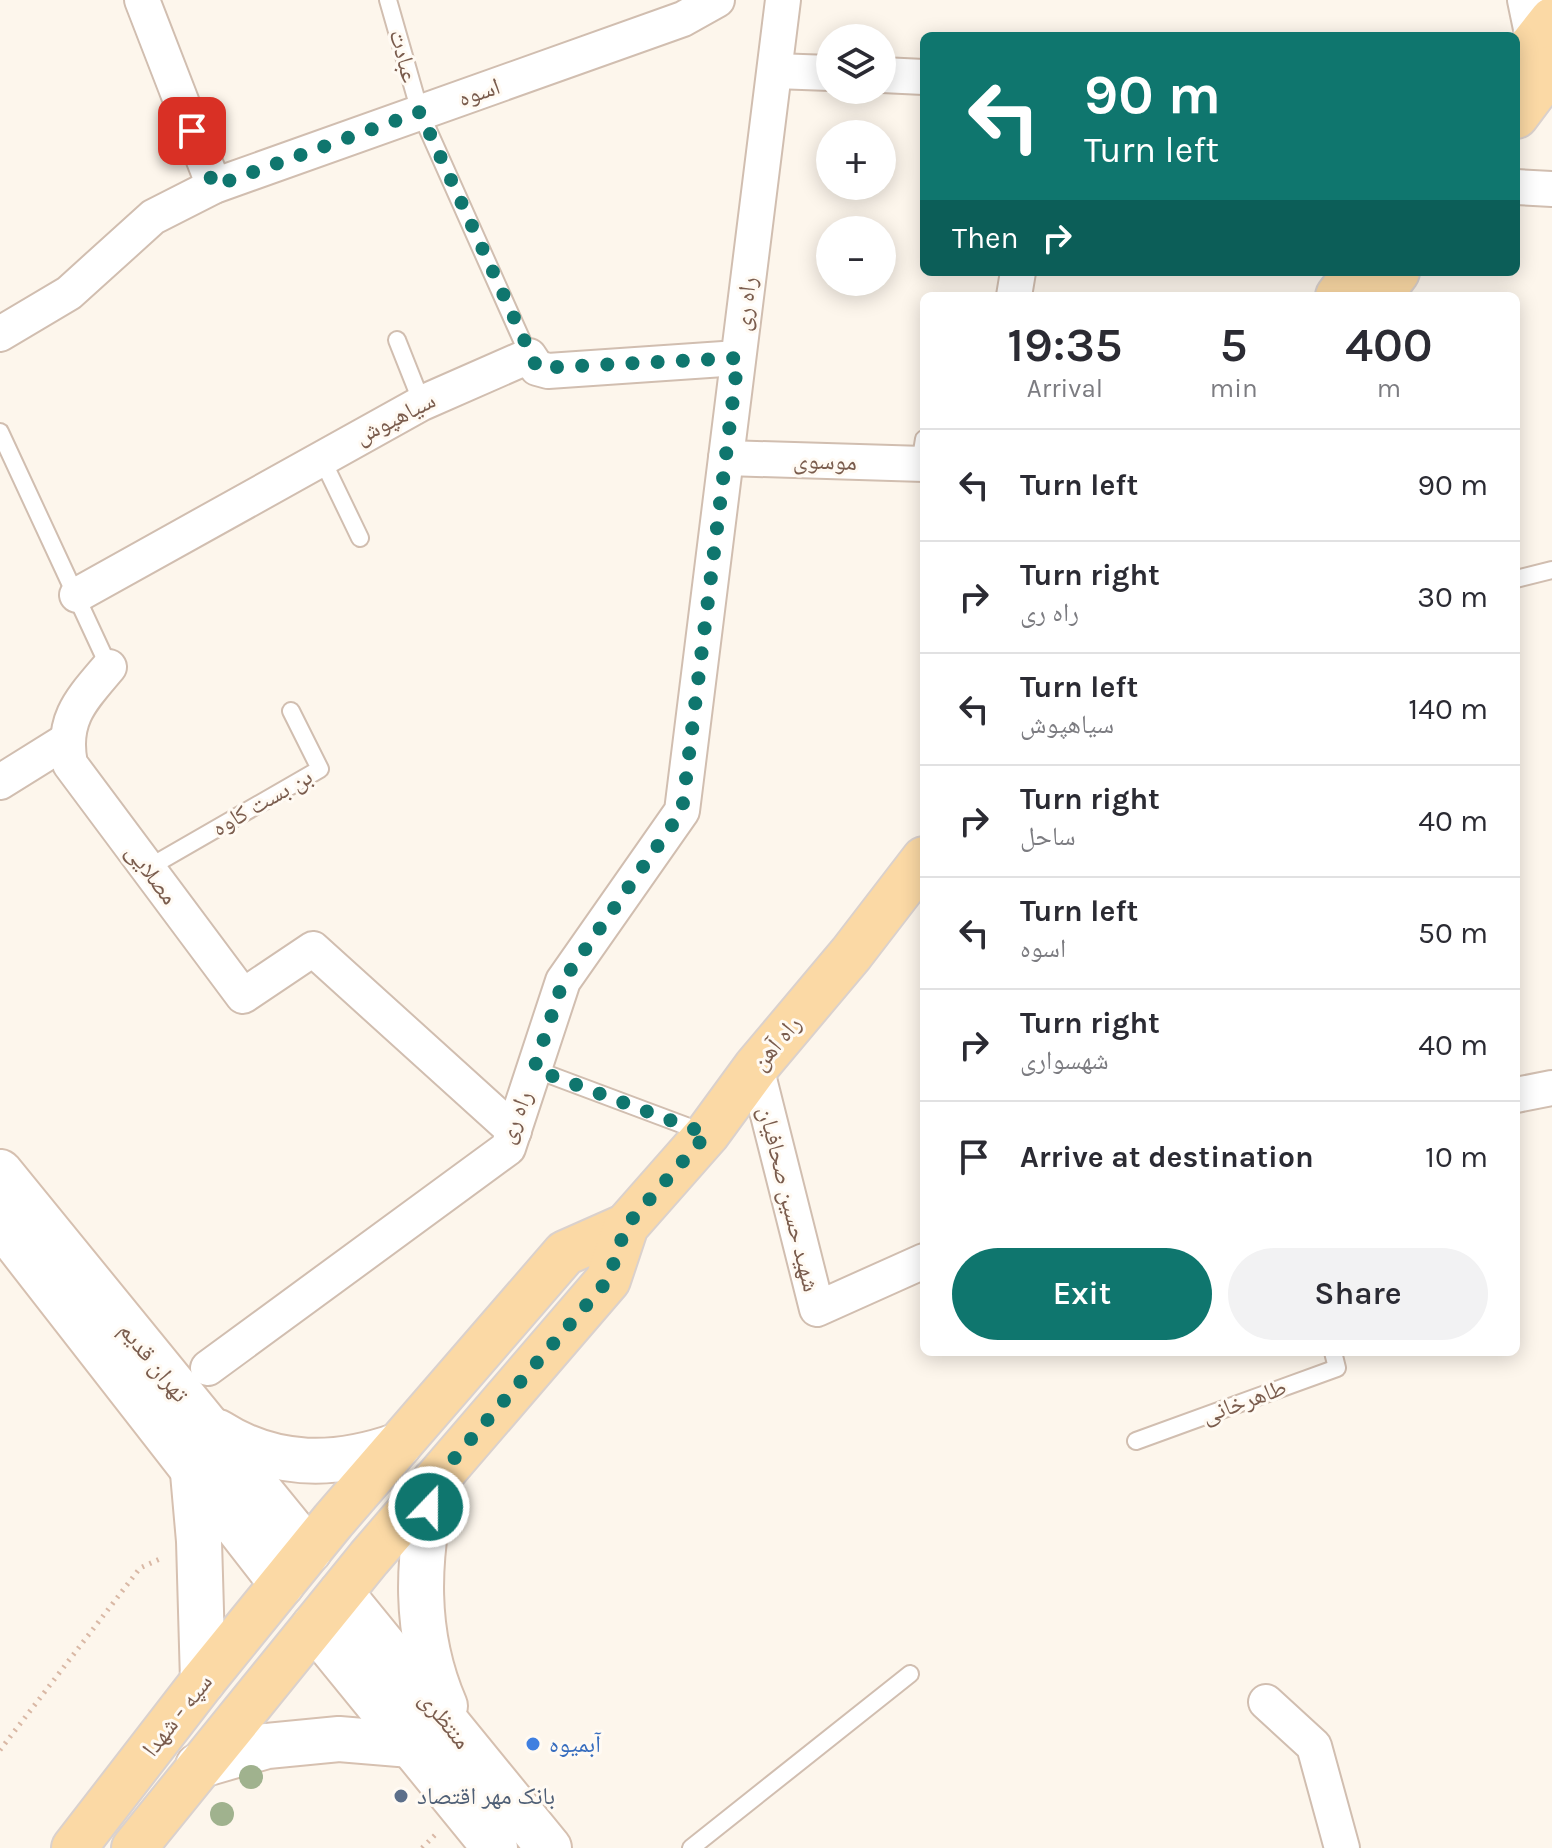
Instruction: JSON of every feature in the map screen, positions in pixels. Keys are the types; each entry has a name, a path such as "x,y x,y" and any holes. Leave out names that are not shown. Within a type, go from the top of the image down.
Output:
{"main road":[{"path":"1520,104 1538,49"},
{"name":"راه آهن","path":"341,1593 608,1280 626,1226 707,1134 756,1067 851,954 920,864"},
{"name":"تهران قدیم","path":"0,1172 309,1551"},
{"name":"تهران قدیم","path":"0,1222 282,1584"},
{"name":"راه آهن","path":"309,1551 565,1253 626,1226"},
{"path":"204,1422 233,1441 265,1454 298,1462 333,1462 367,1457 399,1445"},
{"path":"193,1473 199,1541 203,1681"},
{"path":"434,1482 423,1533 421,1607 437,1688 458,1737"},
{"path":"309,1551 341,1593"},
{"name":"سپه - شهدا","path":"74,1848 203,1681 309,1551"},
{"path":"282,1584 314,1626"},
{"name":"سپه - شهدا","path":"134,1848 341,1593"},
{"name":"منتظری","path":"341,1593 549,1848"},
{"name":"منتظری","path":"314,1626 495,1848"},
{"path":"198,1766 282,1744 339,1739 411,1745"}],"street":[{"path":"142,0 147,21 214,186"},
{"name":"اسوه","path":"0,334 69,293 153,217 214,186 683,19 717,0"},
{"name":"راه ری","path":"208,1368 508,1148 563,981 682,811 783,0"},
{"path":"1525,0 1538,49"},
{"path":"775,71 816,72"},
{"path":"896,76 920,77"},
{"path":"1520,187 1552,189"},
{"path":"529,356 537,368 548,371 738,358"},
{"name":"سیاهپوش","path":"77,595 422,403 529,356"},
{"name":"موسوی","path":"726,458 920,456"},
{"path":"0,782 66,741 77,705 109,667"},
{"name":"مصلایی","path":"66,741 70,764 243,996 313,949 514,1131"},
{"name":"شهید حسین صحافیان","path":"756,1067 817,1309 920,1263"},
{"path":"1520,1089 1552,1088"},
{"path":"1266,1702 1314,1746 1342,1848"}],"lane":[{"name":"عبادت","path":"388,0 420,112 529,356"},
{"path":"397,340 422,403"},
{"path":"0,432 109,667"},
{"path":"321,457 360,538"},
{"path":"1520,578 1552,570"},
{"name":"بن بست کاوه","path":"148,868 320,769 291,711"},
{"path":"534,1069 707,1134"},
{"name":"طاهرخانی","path":"1136,1441 1337,1368 1334,1356"},
{"path":"691,1848 910,1674"}],"path":[{"path":"0,1750 140,1568 199,1541"}],"place":[{"name":"آبمیوه","path":"533,1744"},
{"name":"بانک مهر اقتصاد","path":"401,1796"}],"route":[{"path":"192,131 214,186 420,112 537,368 548,371 738,358 682,811 563,981 534,1069 707,1134 626,1226 608,1280 434,1482 429,1507"}]}
